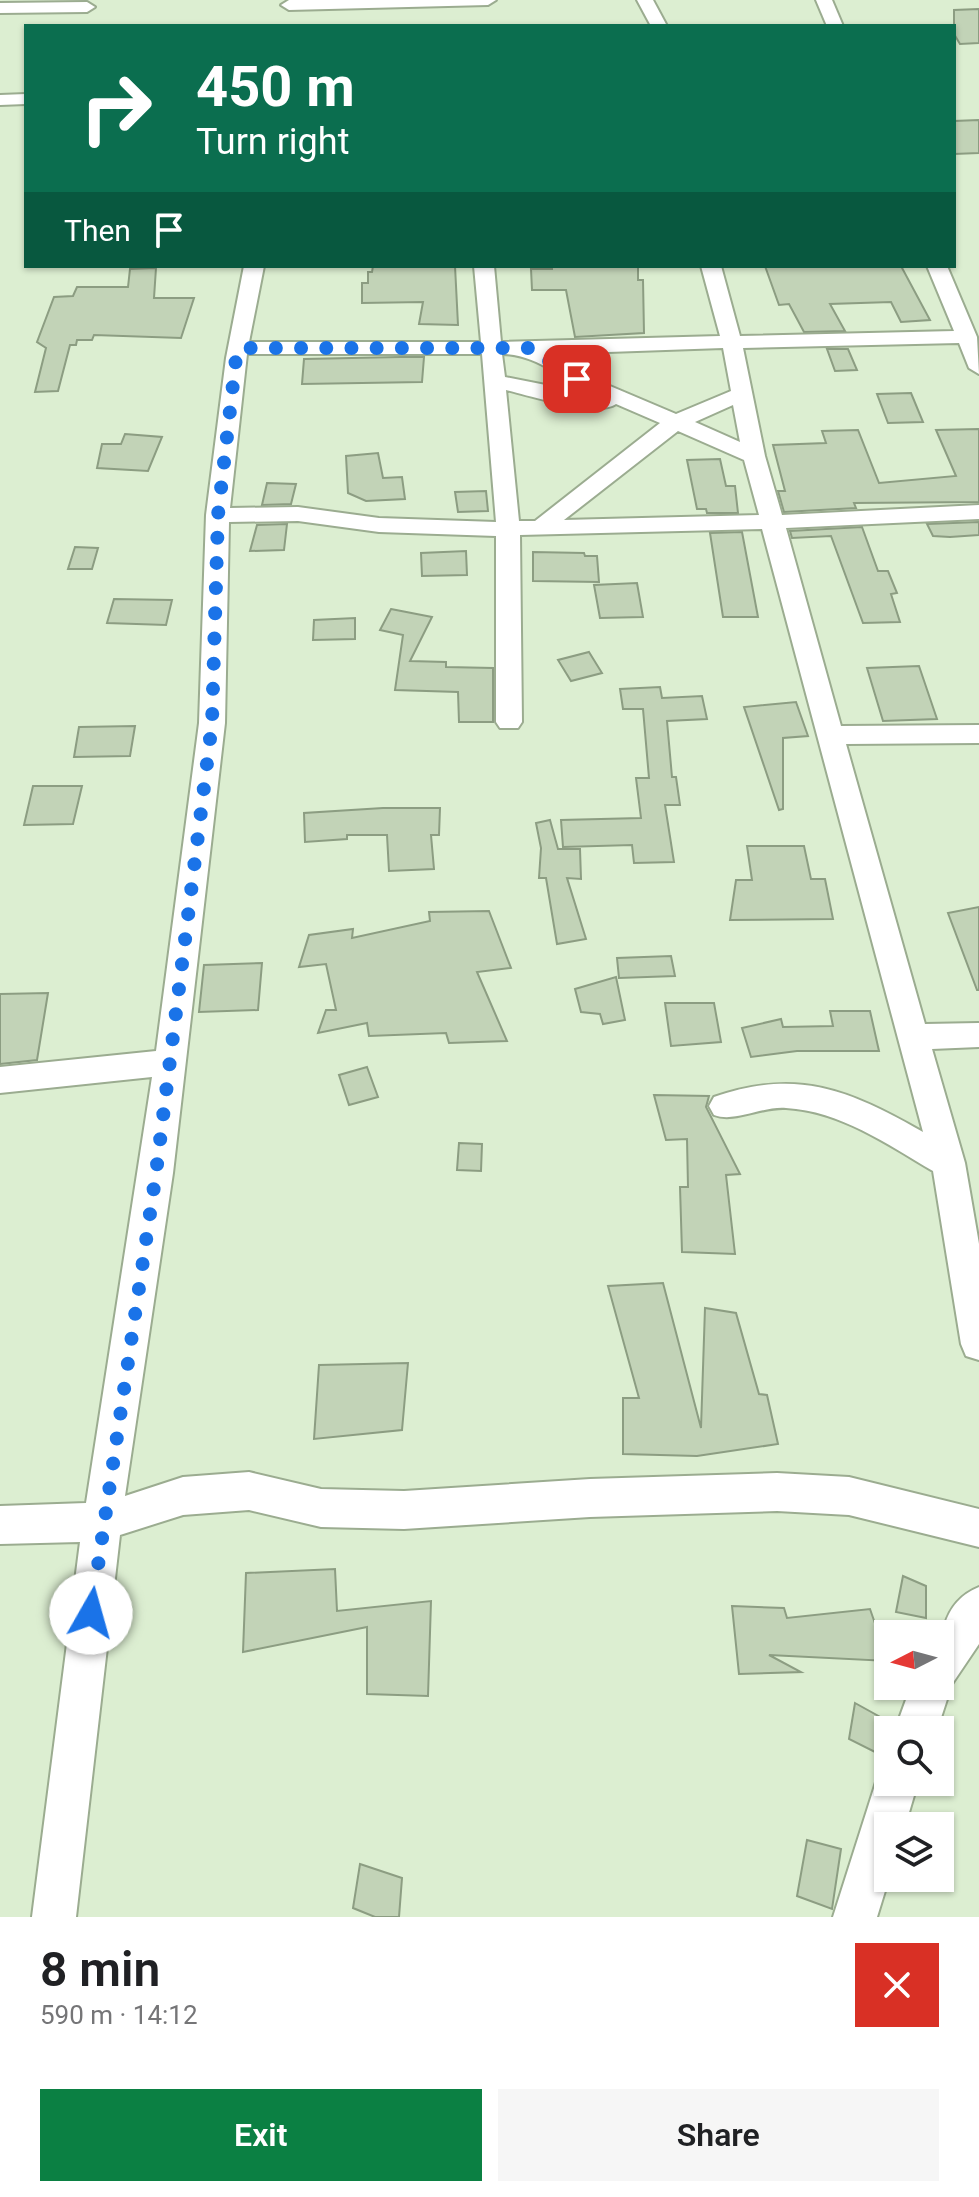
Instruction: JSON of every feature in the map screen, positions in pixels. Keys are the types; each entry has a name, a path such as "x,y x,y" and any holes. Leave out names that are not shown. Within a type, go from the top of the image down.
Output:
{"street":[{"path":"286,24 289,2 488,0"},
{"path":"645,0 658,24"},
{"path":"824,0 834,24"},
{"path":"0,8 87,7"},
{"path":"0,100 24,99"},
{"path":"54,1917 102,1522 170,1062 212,723 218,515 236,358 241,348 254,268"},
{"path":"712,268 732,342 754,456 948,1163 979,1344"},
{"path":"938,268 979,368"},
{"path":"483,273 508,527 509,722"},
{"path":"483,273 495,311 517,341 577,379 754,456"},
{"path":"241,348 528,348 967,337"},
{"path":"493,381 584,401 629,403"},
{"path":"543,526 646,442 679,421 743,393"},
{"path":"218,515 298,514 379,525 453,530 772,522 979,512"},
{"path":"832,735 979,734"},
{"path":"914,1037 979,1035"},
{"path":"0,1080 170,1062"},
{"path":"725,1106 749,1095 767,1093 827,1099 864,1115 948,1163"},
{"path":"0,1525 102,1522 183,1496 249,1491 321,1508 404,1510 590,1498 777,1492 849,1496 979,1528"},
{"path":"954,1647 979,1607"},
{"path":"855,1917 893,1796"}],"building":[{"path":"979,9 979,43 960,44 956,37 954,10"},
{"path":"979,120 979,153 956,154 956,121"},
{"path":"156,268 154,298 194,298 181,338 94,335 92,340 77,340 76,345 70,345 58,391 35,392 46,348 37,342 54,297 73,296 77,287 128,287 130,269"},
{"path":"373,268 455,268 458,325 419,324 423,302 362,303 362,283 368,283 368,272 372,272"},
{"path":"638,268 638,280 643,280 644,333 575,337 566,290 532,290 531,269"},
{"path":"766,268 902,268 930,320 901,322 891,302 830,304 845,331 804,332 789,304 779,305"},
{"path":"827,349 848,349 857,370 835,371"},
{"path":"424,357 422,382 302,384 304,359"},
{"path":"911,393 923,422 888,423 877,394"},
{"path":"979,429 979,502 854,503 856,508 784,512 778,491 785,491 773,445 826,443 822,431 858,430 879,483 956,476 936,430"},
{"path":"125,434 162,437 148,471 97,468 102,444 121,444"},
{"path":"378,453 383,478 402,477 405,499 366,501 348,493 346,456"},
{"path":"720,459 726,486 735,486 738,513 707,513 706,509 697,509 687,460"},
{"path":"267,483 296,484 291,504 262,505"},
{"path":"486,491 488,511 458,512 455,492"},
{"path":"979,522 979,535 950,537 933,536 927,524"},
{"path":"287,524 284,550 250,551 257,525"},
{"path":"862,527 878,571 888,571 897,593 891,594 900,622 863,623 831,536 792,538 790,531"},
{"path":"742,532 758,617 723,617 710,533"},
{"path":"75,547 98,548 92,569 68,569"},
{"path":"466,551 467,575 422,576 421,553"},
{"path":"533,552 597,556 599,582 533,581"},
{"path":"637,583 643,617 600,618 594,585"},
{"path":"114,599 172,600 166,625 107,623"},
{"path":"391,609 432,617 410,661 446,662 446,667 493,668 493,722 459,722 458,692 395,690 403,635 380,630"},
{"path":"355,618 355,639 313,640 314,620"},
{"path":"589,652 602,673 571,681 558,660"},
{"path":"919,666 937,719 883,721 867,668"},
{"path":"660,687 662,698 702,696 707,719 667,721 672,777 676,777 680,805 665,805 674,862 634,863 632,845 563,847 561,820 641,818 636,778 649,778 643,709 623,709 620,689"},
{"path":"796,702 808,736 783,738 783,809 779,810 744,707"},
{"path":"135,726 130,756 74,757 79,727"},
{"path":"33,786 82,786 73,824 24,825"},
{"path":"440,808 439,835 431,835 434,869 389,871 387,835 347,835 347,839 305,842 304,813"},
{"path":"550,820 558,849 580,849 581,879 567,878 586,939 557,944 546,878 539,878 541,848 536,823"},
{"path":"747,846 804,846 811,879 825,879 833,919 730,920 736,880 752,880"},
{"path":"979,907 979,990 977,990 948,913"},
{"path":"489,911 511,968 477,972 507,1041 449,1043 446,1033 369,1036 367,1023 318,1033 326,1010 336,1010 326,964 299,967 309,935 353,929 352,938 430,921 429,912"},
{"path":"671,956 675,976 619,978 617,958"},
{"path":"262,963 258,1010 199,1012 204,965"},
{"path":"616,977 625,1020 603,1024 600,1014 581,1012 575,989"},
{"path":"48,993 37,1060 0,1064 0,994"},
{"path":"665,1003 714,1003 721,1042 671,1046"},
{"path":"830,1011 870,1011 879,1051 797,1051 751,1057 742,1028 781,1019 783,1027 833,1026"},
{"path":"367,1067 378,1097 349,1105 339,1075"},
{"path":"654,1095 709,1096 706,1107 740,1174 726,1175 735,1254 682,1252 680,1187 688,1187 687,1139 666,1140"},
{"path":"459,1143 482,1144 481,1171 457,1170"},
{"path":"663,1283 701,1428 705,1308 736,1313 759,1394 767,1395 778,1444 697,1456 623,1454 623,1398 639,1398 608,1286"},
{"path":"408,1363 402,1430 314,1439 319,1365"},
{"path":"335,1569 337,1611 431,1601 428,1696 367,1694 367,1627 243,1652 246,1573"},
{"path":"903,1576 926,1586 926,1618 896,1612"},
{"path":"732,1606 784,1608 787,1618 870,1609 874,1621 874,1660 769,1655 801,1672 739,1674"},
{"path":"855,1703 878,1716 874,1716 874,1752 849,1739"},
{"path":"807,1840 841,1849 832,1909 797,1896"},
{"path":"360,1864 402,1878 399,1917 375,1917 353,1908"}],"route":[{"path":"91,1613 102,1522 156,1173 212,723 218,515 236,358 241,348 528,348 577,379"}]}
